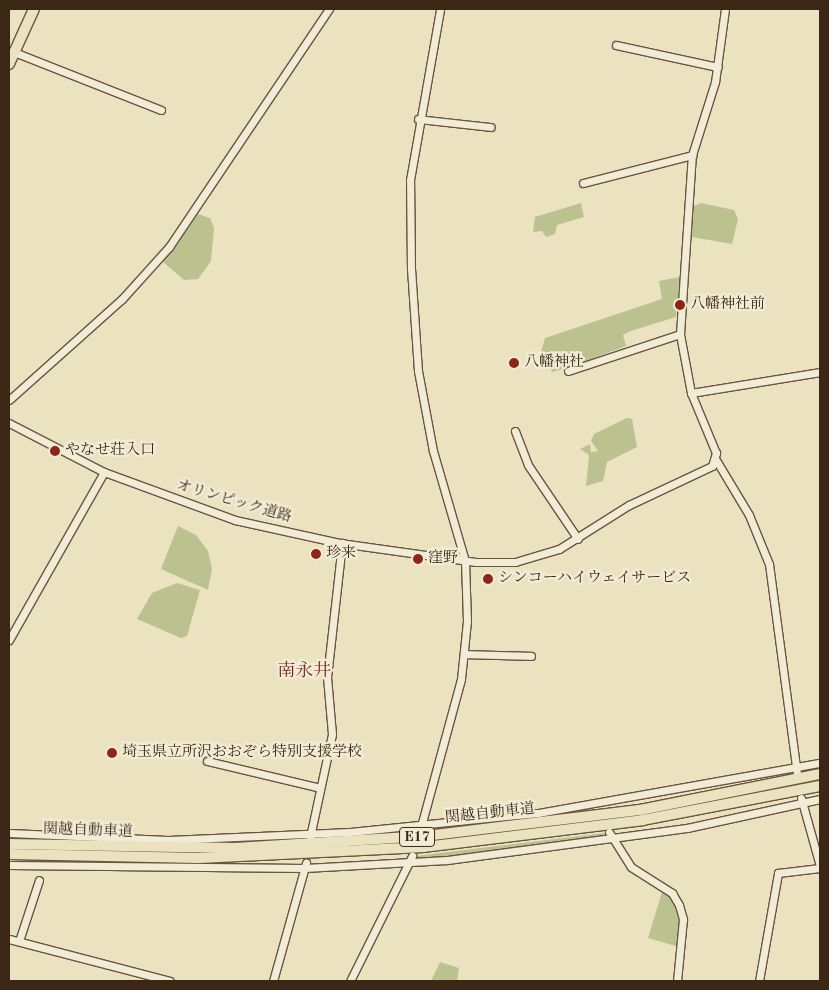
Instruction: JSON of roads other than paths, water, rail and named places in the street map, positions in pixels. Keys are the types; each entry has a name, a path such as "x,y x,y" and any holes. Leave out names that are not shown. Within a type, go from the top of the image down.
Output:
{"highway":[{"path":"9,64 26,9"},
{"path":"12,50 34,9"},
{"name":"関越自動車道","path":"9,844 235,848 425,836 640,810 820,774"},
{"name":"関越自動車道","path":"9,854 200,858 432,847 643,820 820,786"}],"street":[{"path":"9,400 122,299 169,247 329,9"},
{"path":"420,828 444,750 465,654 465,561 433,451 415,345 410,213 418,119 440,9"},
{"path":"725,9 718,67 692,155 680,334 691,393 716,460 748,515 769,564 797,771"},
{"path":"616,45 718,67"},
{"path":"12,50 162,110"},
{"path":"418,119 491,127"},
{"path":"583,183 692,155"},
{"path":"568,371 680,334"},
{"path":"691,393 820,372"},
{"name":"オリンピック道路","path":"9,424 104,472 236,520 342,543 465,561 515,562 578,539 629,505 716,460"},
{"path":"515,431 528,465 578,539"},
{"path":"9,640 104,472"},
{"path":"310,835 332,734 327,677 342,543"},
{"path":"465,654 532,656"},
{"path":"207,761 320,788"},
{"path":"9,833 168,840 310,835 420,828 594,806 797,771 820,763"},
{"path":"9,866 306,865 411,858 610,835 801,801 820,800"},
{"path":"759,981 778,873 820,867 801,801"},
{"path":"610,835 631,867 672,893 679,905 683,919 677,981"},
{"path":"350,981 411,858"},
{"path":"274,981 306,865"},
{"path":"19,942 39,880"},
{"path":"9,939 170,981"}],"place":[{"name":"八幡神社前","path":"680,305"},
{"name":"八幡神社","path":"514,363"},
{"name":"やなせ荘入口","path":"55,451"},
{"name":"珍来","path":"316,554"},
{"name":"窪野","path":"418,559"},
{"name":"シンコーハイウェイサービス","path":"488,579"},
{"name":"埼玉県立所沢おおぞら特別支援学校","path":"112,753"}],"district":[{"name":"南永井","path":"304,671"}]}
